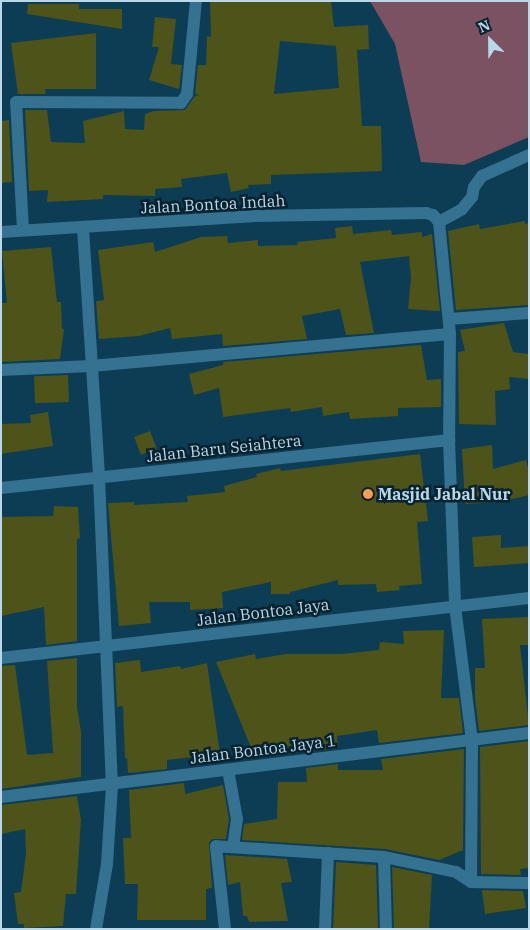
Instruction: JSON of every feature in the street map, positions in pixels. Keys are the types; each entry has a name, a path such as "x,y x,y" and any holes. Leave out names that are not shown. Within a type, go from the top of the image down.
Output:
{"street":[{"path":"24,230 16,102 181,103 187,94 196,1"},
{"path":"471,882 472,740 455,606 449,440 450,334 439,222 462,209 472,197 474,187 482,176 529,155"},
{"name":"Jalan Bontoa Indah","path":"1,232 255,216 426,213 434,215 439,222"},
{"path":"83,228 99,478 112,784 107,864 96,929"},
{"path":"449,319 529,313"},
{"path":"1,370 91,366 450,334"},
{"name":"Jalan Baru Seiahtera","path":"1,488 449,440"},
{"name":"Jalan Bontoa Jaya","path":"1,658 529,598"},
{"name":"Jalan Bontoa Jaya 1","path":"1,797 529,733"},
{"path":"228,770 238,819 233,847"},
{"path":"226,929 216,846 384,857 456,872 471,882 529,883"},
{"path":"325,929 328,853"},
{"path":"384,857 386,929"}],"shaded area":[{"path":"370,1 529,1 529,137 464,165 421,162 395,44"}],"building":[{"path":"210,1 331,1 334,27 368,25 369,49 357,50 362,126 381,126 382,171 271,175 271,184 248,185 249,188 231,192 227,173 181,179 182,187 155,189 155,196 103,195 103,199 47,202 48,190 29,191 25,110 47,110 51,142 85,143 83,121 124,111 125,129 144,130 145,114 154,111 185,110 195,96 199,95 195,94 198,65 206,65 207,36 211,37","holes":["280,41 336,46 339,88 274,94"]},
{"path":"28,4 79,4 79,9 122,9 122,29 27,14"},
{"path":"155,17 176,19 171,64 182,65 179,89 149,80 159,47 152,47"},
{"path":"96,33 96,89 45,89 46,94 18,94 11,43"},
{"path":"9,120 12,182 1,183 1,121"},
{"path":"525,221 525,224 529,223 529,305 456,310 448,231 479,224 480,229"},
{"path":"352,226 353,234 391,230 392,235 422,232 422,237 432,234 440,311 408,309 411,278 409,256 360,262 374,333 346,335 340,309 302,316 307,339 223,346 222,334 172,339 170,328 139,336 99,339 96,301 104,300 98,250 153,242 155,252 201,237 227,236 228,243 258,240 258,246 298,245 297,242 336,238 335,228"},
{"path":"51,247 57,302 61,302 62,329 64,329 60,359 1,362 1,303 7,303 2,251"},
{"path":"504,323 513,352 529,354 529,379 509,377 510,389 495,391 496,425 459,424 458,352 465,351 460,330"},
{"path":"421,345 427,380 441,379 441,407 398,408 398,416 350,419 349,412 323,416 322,407 291,412 290,408 223,417 219,388 194,395 189,374 223,365 223,362"},
{"path":"68,375 69,402 35,403 34,376"},
{"path":"48,412 53,446 1,454 1,424 31,423 30,415"},
{"path":"150,431 157,449 141,455 134,437"},
{"path":"492,445 493,469 526,460 529,472 529,495 499,502 465,504 462,449"},
{"path":"420,454 428,521 417,522 422,584 399,586 400,590 377,592 376,584 338,585 338,580 290,592 290,594 271,594 271,582 222,592 223,608 190,610 190,602 149,602 151,623 119,626 108,503 134,502 134,505 188,502 187,496 225,492 224,486 257,477 256,474 280,468 281,471"},
{"path":"54,506 78,507 80,538 77,539 77,641 46,645 44,607 1,616 1,517 53,516"},
{"path":"501,535 501,548 529,546 529,563 474,567 472,537"},
{"path":"529,617 529,645 520,645 529,725 479,731 475,698 475,668 485,668 482,619"},
{"path":"444,630 441,698 459,698 463,733 379,743 377,730 337,736 338,748 315,751 314,743 252,750 216,662 255,654 256,659 286,654 342,654 379,650 380,642 404,644 403,631"},
{"path":"77,658 77,707 81,732 81,777 1,789 1,666 15,665 27,755 53,753 47,661"},
{"path":"140,660 141,672 180,666 181,669 207,663 220,754 167,760 167,769 128,773 127,758 125,758 123,706 117,707 115,663"},
{"path":"529,741 529,868 520,869 521,875 481,874 480,747"},
{"path":"464,749 463,850 439,860 385,849 242,840 244,824 277,819 278,782 307,782 306,768 338,764 338,770 383,770 381,759"},
{"path":"184,783 185,794 223,785 229,819 226,839 212,839 209,843 212,888 206,889 206,920 137,920 138,884 125,884 123,838 131,838 129,790"},
{"path":"77,796 81,820 76,894 66,894 63,926 24,928 24,924 18,924 14,893 21,892 26,853 25,829 1,834 1,805"},
{"path":"225,855 287,859 292,882 281,883 288,921 249,922 247,916 243,916 240,882 228,885"},
{"path":"336,862 376,865 378,928 333,929"},
{"path":"392,867 432,875 429,929 394,929"},
{"path":"482,890 523,891 526,908 485,914"}],"place":[{"name":"Masjid Jabal Nur","path":"368,494"}]}
